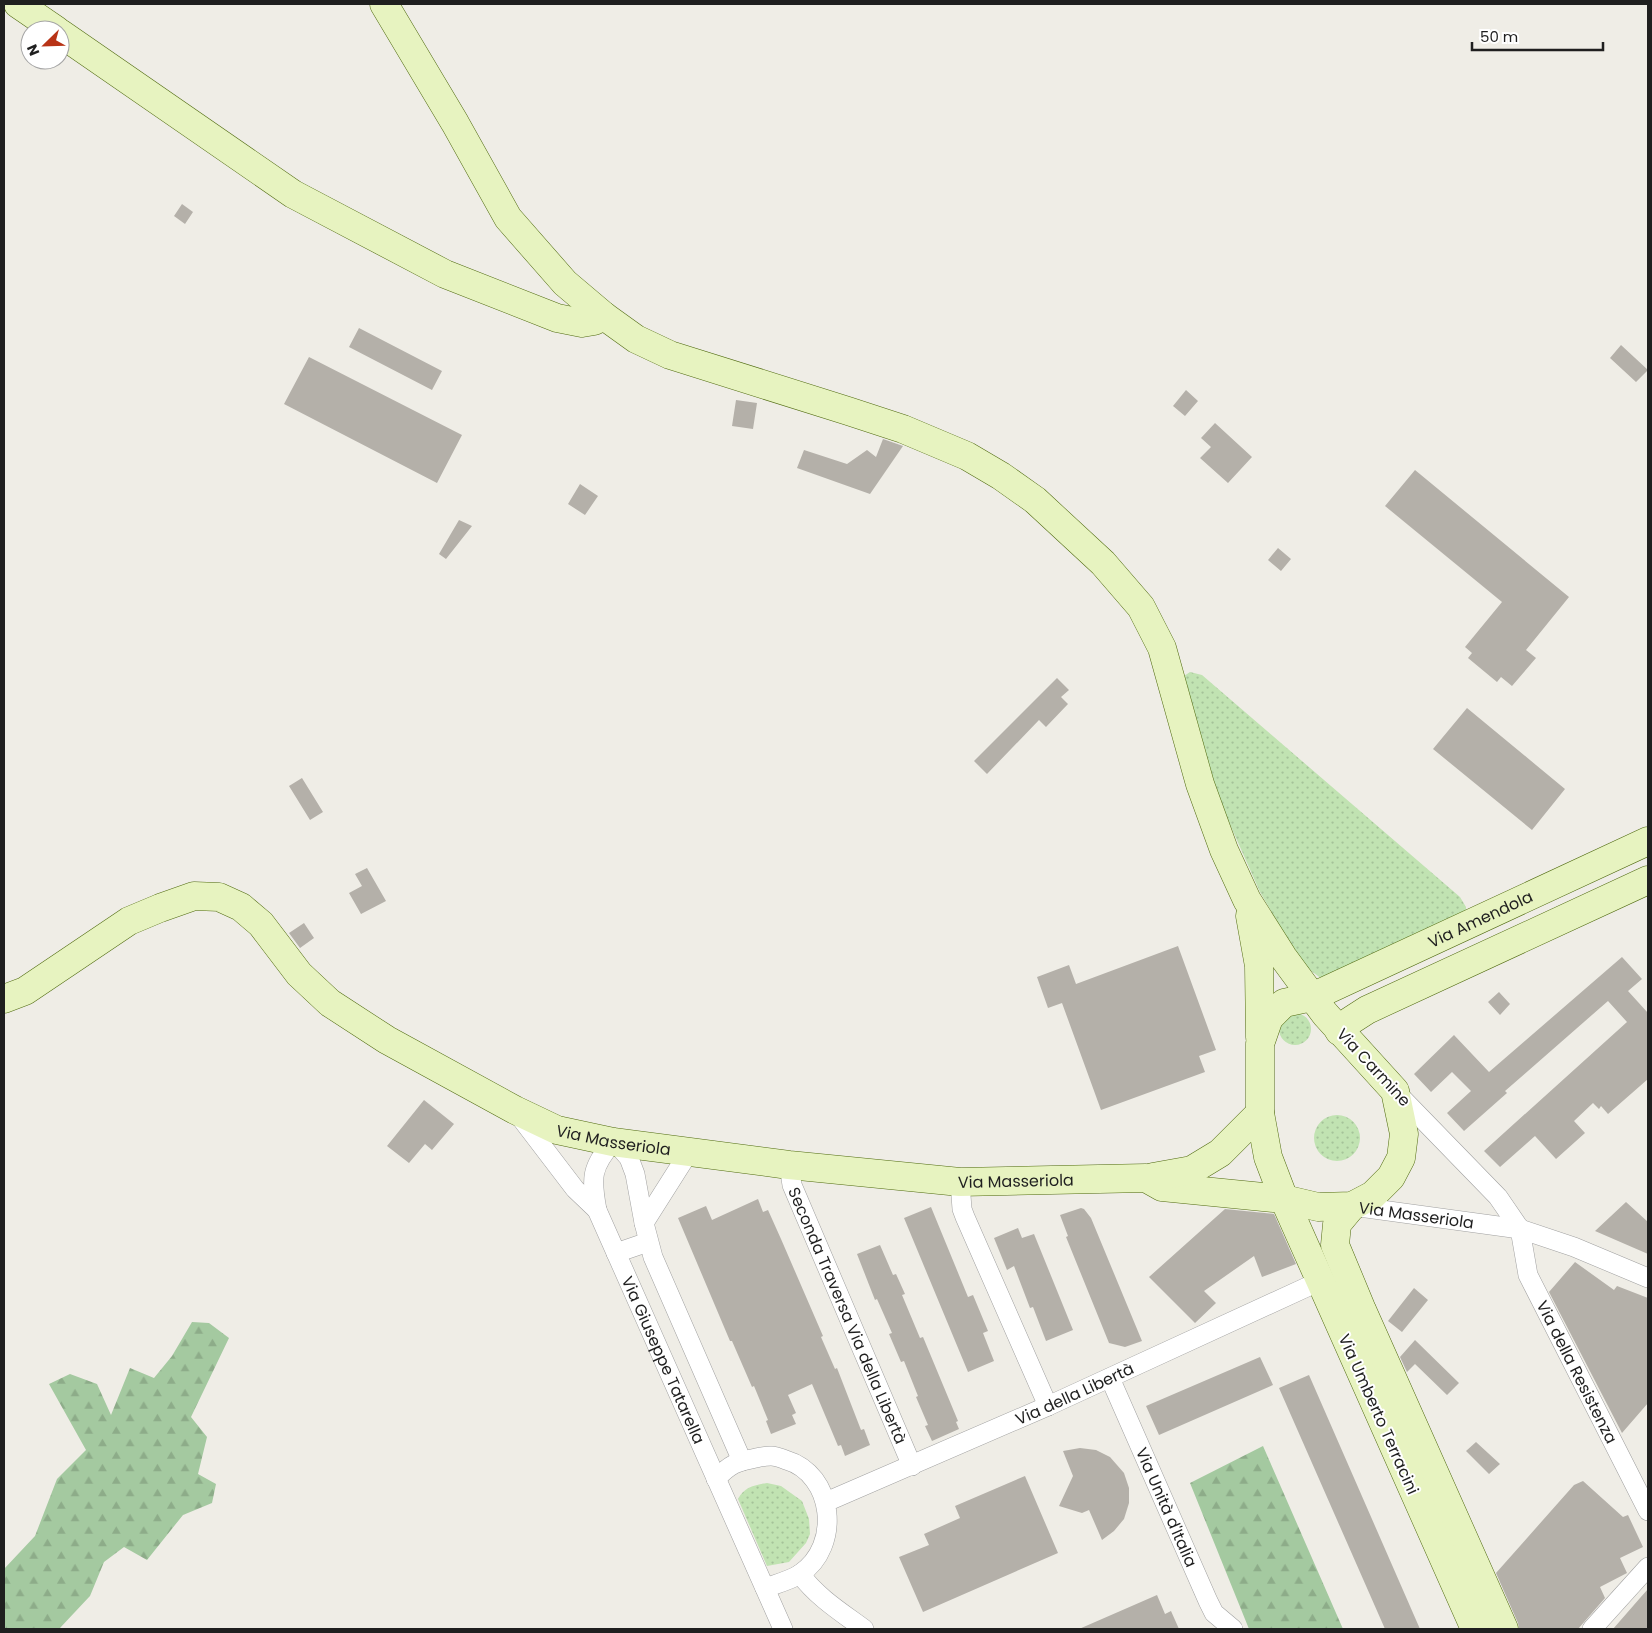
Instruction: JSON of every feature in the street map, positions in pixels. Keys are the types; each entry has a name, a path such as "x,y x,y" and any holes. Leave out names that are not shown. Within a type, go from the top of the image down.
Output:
{"street":[{"path":"18,4 41,20"},
{"path":"384,4 456,123 508,218 565,283 604,316 636,339 670,355 903,429 967,456 1001,476 1035,500 1121,583 1141,607 1156,634 1167,664 1200,784 1224,850 1247,900 1259,966 1260,1044"},
{"path":"70,40 293,194 445,274 557,318 582,323 594,322 604,316"},
{"name":"Via Amendola","path":"1260,1044 1269,1018 1284,1003 1312,997 1648,841"},
{"path":"1339,1031 1367,1010 1648,880"},
{"name":"Via Masseriola","path":"4,999 25,990 129,921 194,896 219,897 241,907 261,924 298,974 330,1003 387,1040 515,1110 558,1130 613,1142 689,1152 790,1165 960,1182 1146,1178 1162,1187 1284,1199 1318,1207 1352,1206 1520,1229"},
{"name":"Via Carmine","path":"1247,900 1282,957 1339,1031 1498,1197 1520,1229"},
{"name":"Via Umberto Terracini","path":"1260,1044 1260,1113 1268,1157 1320,1282 1475,1629"},
{"path":"1352,1206 1373,1195 1392,1177 1401,1158 1404,1134 1396,1091"},
{"name":"Via Giuseppe Tatarella","path":"515,1110 575,1189 597,1210 783,1629"},
{"path":"1146,1178 1192,1170 1220,1153 1260,1113"},
{"path":"597,1210 593,1189 594,1170 602,1155 613,1142 629,1158 635,1174 648,1242 653,1257 742,1461"},
{"path":"644,1223 689,1152"},
{"name":"Seconda Traversa Via della Libertà","path":"790,1165 789,1175 792,1185 912,1466"},
{"path":"960,1182 962,1209 965,1217 1048,1406"},
{"name":"Via Umberto Terracini","path":"1352,1206 1337,1224 1335,1245 1504,1629"},
{"path":"1520,1229 1574,1247 1648,1278"},
{"name":"Via della Resistenza","path":"1520,1229 1528,1275 1648,1511"},
{"path":"616,1252 648,1242"},
{"name":"Via della Libertà","path":"826,1502 1048,1406 1320,1282"},
{"name":"Via Unità d'Italia","path":"1110,1378 1208,1601 1214,1613 1233,1629"},
{"path":"716,1479 727,1467 742,1461 772,1455 795,1462 815,1480 826,1502 828,1531 818,1558 800,1574 765,1588"},
{"path":"1592,1629 1648,1567"},
{"path":"800,1574 820,1597 864,1629"}],"green space":[{"path":"1190,672 1202,675 1460,897 1466,907 1466,913 1322,979 1302,964 1260,892 1216,793 1184,676"},
{"path":"1295,1013 1306,1018 1311,1029 1306,1040 1295,1045 1284,1040 1279,1029 1284,1018"},
{"path":"1342,1115 1354,1121 1359,1129 1359,1147 1354,1155 1346,1160 1332,1161 1320,1155 1315,1147 1314,1133 1320,1121 1328,1116"},
{"path":"192,1322 209,1323 229,1338 191,1417 207,1437 198,1474 216,1484 212,1503 183,1515 147,1560 124,1547 104,1562 90,1596 59,1629 4,1629 4,1569 35,1536 57,1479 86,1450 49,1384 70,1374 97,1384 111,1415 130,1368 154,1378 172,1356"},
{"path":"1263,1446 1343,1629 1249,1629 1190,1483"},
{"path":"767,1483 781,1486 802,1501 809,1519 810,1534 806,1543 789,1562 767,1566 738,1499 747,1489"}],"building":[{"path":"182,204 193,212 185,224 174,216"},
{"path":"359,328 442,371 432,390 349,347"},
{"path":"1621,345 1648,370 1636,382 1610,358"},
{"path":"309,357 462,435 437,483 284,404"},
{"path":"1186,390 1198,401 1185,416 1173,406"},
{"path":"736,400 757,403 753,429 732,426"},
{"path":"1215,423 1252,457 1228,483 1200,458 1211,447 1201,438"},
{"path":"883,439 903,446 870,494 797,468 804,450 847,464 867,450 876,457"},
{"path":"1415,470 1569,597 1526,650 1536,658 1512,686 1501,677 1497,682 1468,658 1472,653 1465,647 1502,602 1385,506"},
{"path":"580,484 598,496 585,515 568,504"},
{"path":"459,520 472,526 446,559 439,554"},
{"path":"1278,548 1291,559 1281,571 1268,560"},
{"path":"1057,678 1069,690 1061,697 1068,704 1046,727 1039,720 987,774 974,761"},
{"path":"1467,708 1565,789 1532,830 1433,749"},
{"path":"302,778 323,812 310,820 289,786"},
{"path":"367,868 386,901 361,914 349,893 362,886 355,874"},
{"path":"304,923 314,938 300,948 289,933"},
{"path":"1178,946 1216,1050 1199,1056 1205,1072 1101,1110 1062,1003 1048,1008 1037,977 1069,965 1076,984"},
{"path":"1622,957 1642,979 1628,991 1648,1013 1648,1079 1608,1114 1601,1106 1599,1109 1593,1103 1574,1121 1585,1133 1556,1159 1535,1136 1500,1167 1484,1151 1627,1022 1608,1001 1505,1091 1507,1093 1464,1131 1447,1113 1471,1091 1452,1072 1431,1092 1414,1074 1454,1035 1489,1072"},
{"path":"1499,992 1510,1004 1500,1015 1488,1002"},
{"path":"424,1100 454,1124 432,1150 425,1144 409,1163 387,1146"},
{"path":"758,1199 763,1212 768,1210 823,1336 821,1337 835,1369 837,1368 861,1430 864,1429 870,1445 845,1456 841,1445 838,1446 812,1384 788,1395 796,1413 792,1415 796,1424 771,1434 766,1421 768,1420 754,1386 752,1387 732,1341 730,1341 678,1218 706,1206 712,1220"},
{"path":"1626,1202 1648,1222 1648,1254 1595,1231"},
{"path":"931,1207 968,1297 973,1295 988,1331 983,1333 994,1361 968,1372 904,1218"},
{"path":"1081,1208 1091,1218 1142,1341 1125,1347 1109,1343 1066,1237 1068,1236 1060,1215"},
{"path":"1225,1209 1274,1214 1296,1264 1262,1277 1254,1256 1204,1291 1216,1303 1195,1323 1149,1277"},
{"path":"1018,1228 1022,1238 1034,1234 1073,1330 1046,1341 1033,1307 1030,1308 1014,1266 1007,1270 994,1238"},
{"path":"880,1245 893,1275 896,1274 905,1294 902,1295 920,1338 923,1337 958,1421 956,1422 959,1429 932,1441 925,1426 928,1425 916,1397 918,1396 904,1361 901,1362 889,1334 892,1333 877,1299 875,1300 857,1254"},
{"path":"1575,1262 1614,1290 1617,1286 1648,1298 1648,1403 1622,1433 1549,1292"},
{"path":"1414,1288 1428,1300 1402,1332 1388,1321"},
{"path":"1415,1340 1459,1383 1447,1395 1415,1364 1407,1372 1400,1357"},
{"path":"1260,1357 1273,1385 1159,1435 1146,1406"},
{"path":"1309,1375 1420,1629 1385,1629 1279,1388"},
{"path":"1476,1442 1500,1464 1489,1474 1466,1451"},
{"path":"1080,1448 1096,1450 1110,1457 1124,1473 1129,1488 1129,1503 1124,1519 1114,1531 1102,1540 1089,1510 1082,1513 1059,1506 1073,1476 1063,1451"},
{"path":"1025,1476 1058,1553 923,1612 899,1557 929,1545 924,1534 960,1518 955,1506"},
{"path":"1583,1481 1623,1517 1628,1515 1643,1547 1620,1558 1627,1573 1600,1587 1605,1598 1578,1629 1519,1629 1496,1573 1574,1485"},
{"path":"1648,1589 1648,1629 1613,1629 1640,1598"},
{"path":"1157,1595 1165,1614 1171,1611 1179,1629 1079,1629"}]}
